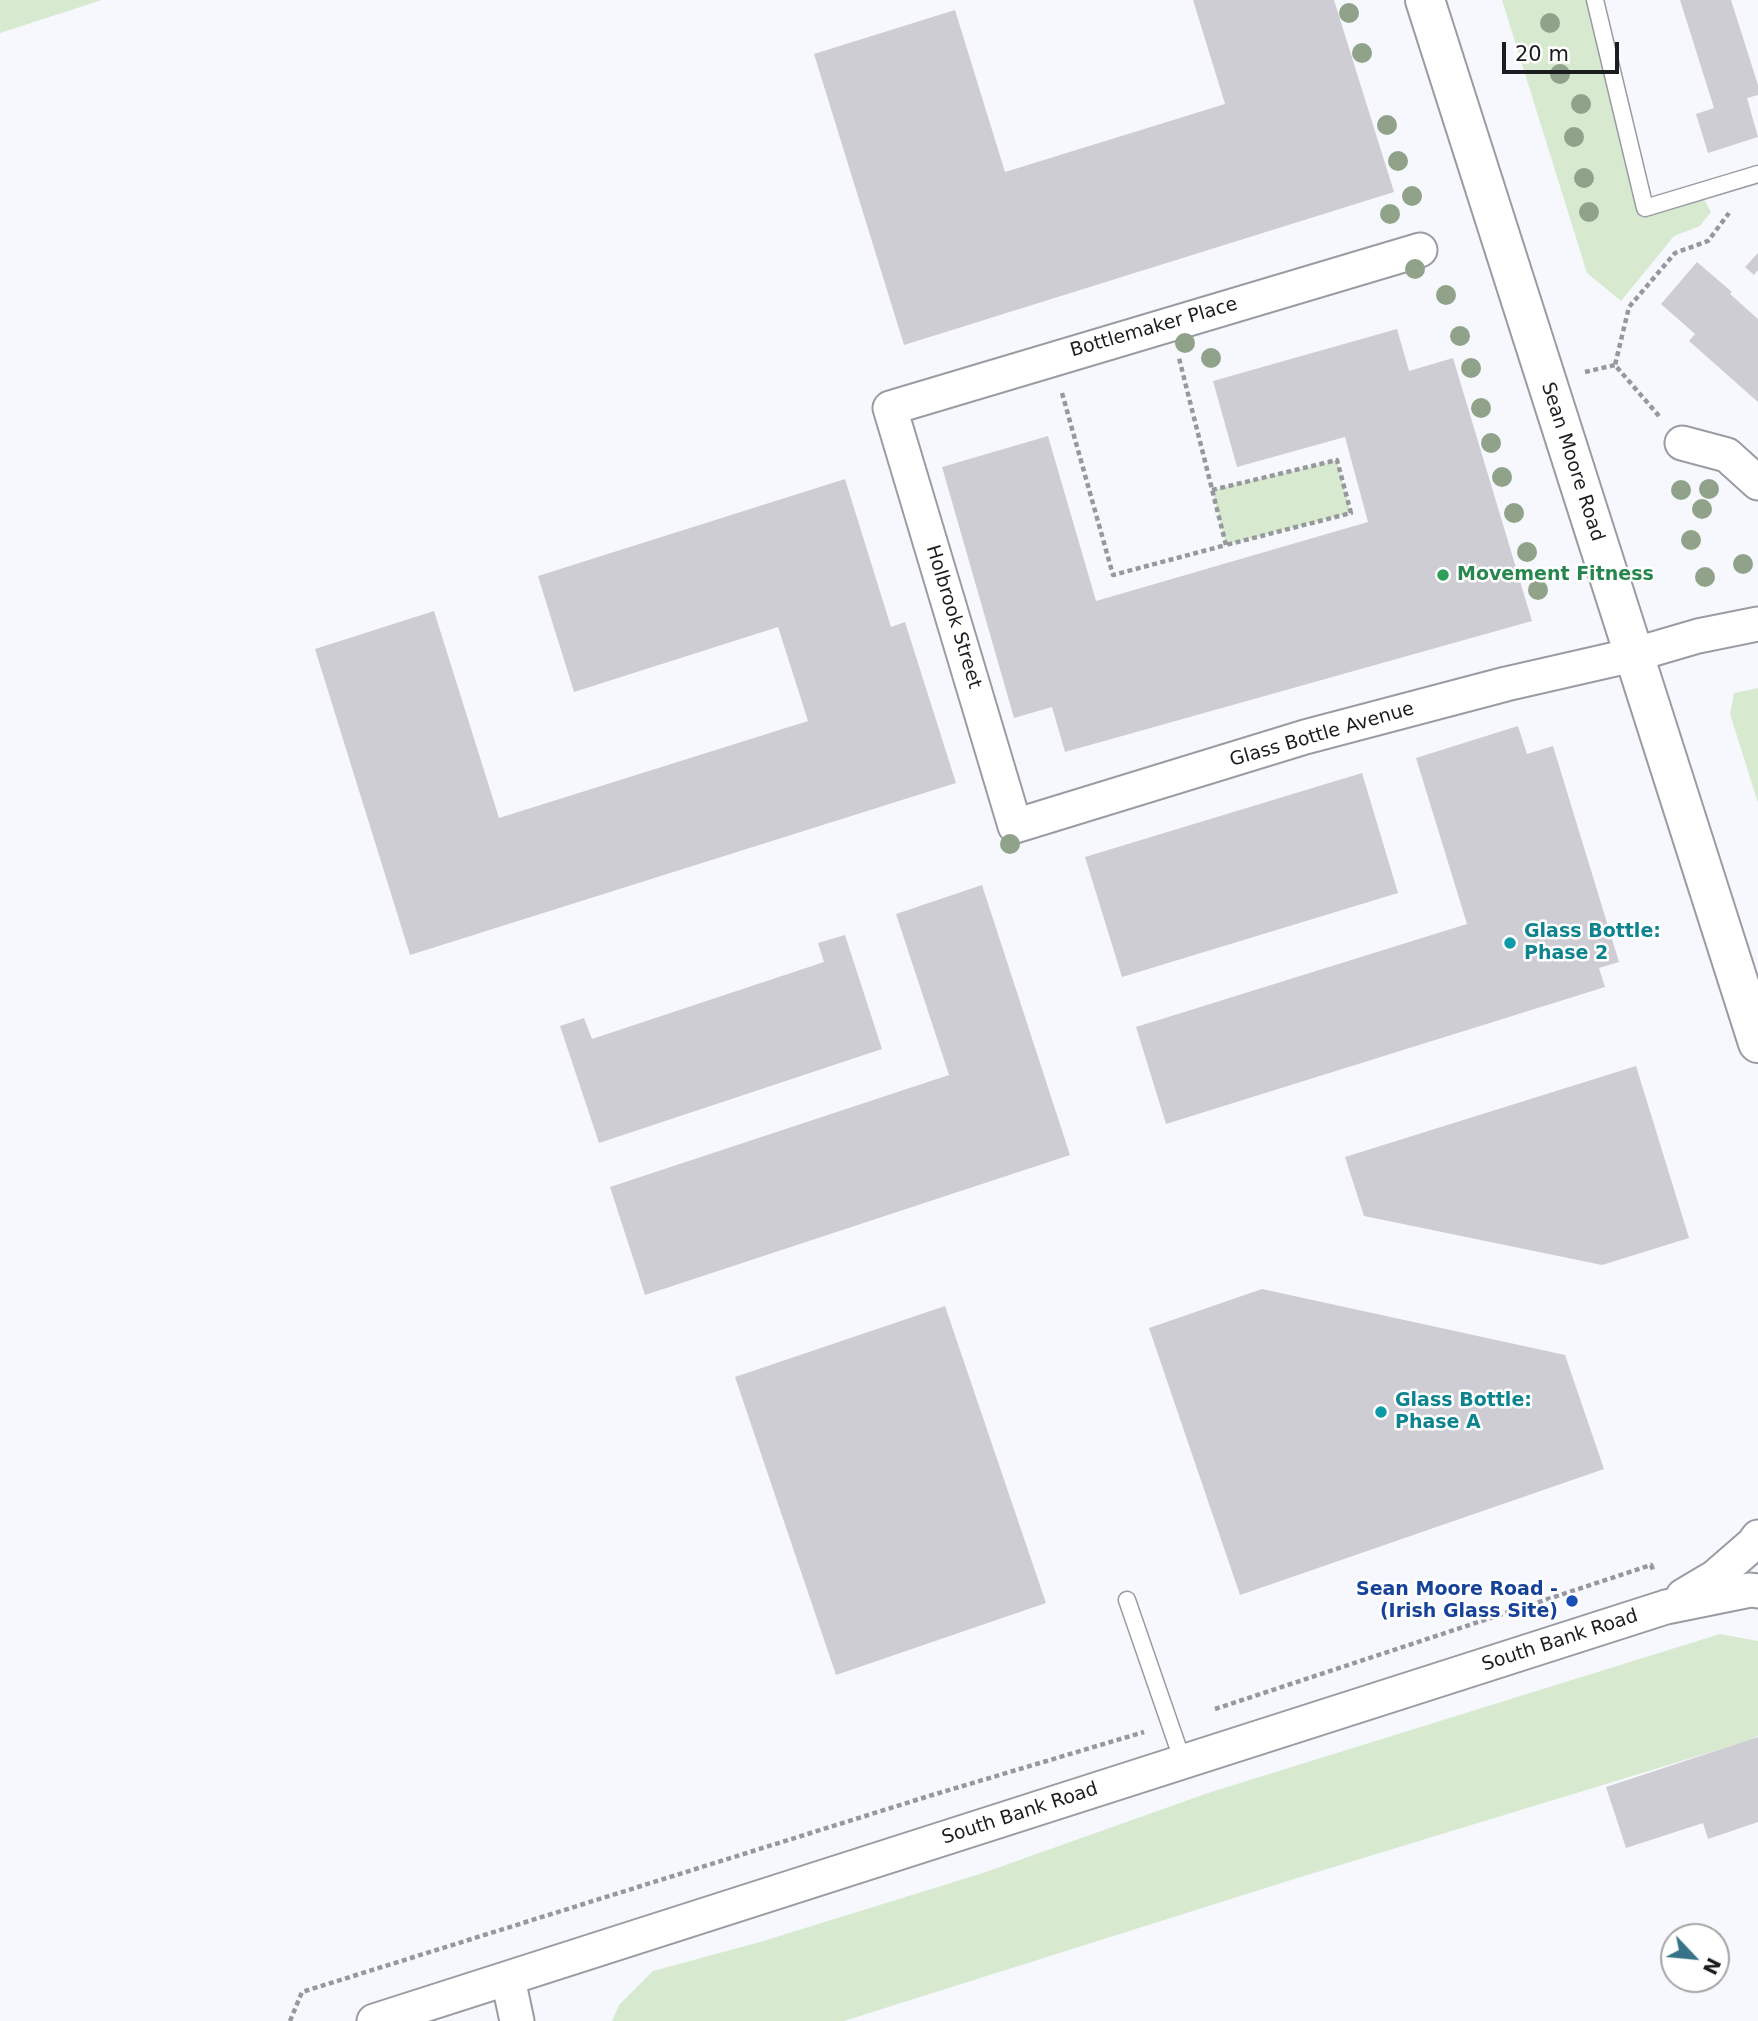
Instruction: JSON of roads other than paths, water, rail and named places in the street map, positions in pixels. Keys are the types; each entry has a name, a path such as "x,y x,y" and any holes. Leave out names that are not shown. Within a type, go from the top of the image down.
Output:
{"main road":[{"name":"Sean Moore Road","path":"1425,0 1758,1043"}],"street":[{"name":"Bottlemaker Place","path":"890,408 1420,250"},
{"name":"Holbrook Street","path":"890,408 1015,826"},
{"path":"1682,443 1727,455 1758,483"},
{"name":"Glass Bottle Avenue","path":"1015,826 1304,737 1506,684 1633,655 1698,636 1758,624"},
{"name":"South Bank Road","path":"1666,1606 1715,1577 1754,1544 1758,1537"},
{"name":"South Bank Road","path":"374,2021 1666,1606 1750,1590 1758,1591"},
{"path":"508,1979 517,2021"}],"lane":[{"path":"1595,0 1645,208 1758,174"},
{"path":"1127,1600 1183,1762"}],"place":[{"name":"Movement Fitness","path":"1443,575"},
{"name":"Glass Bottle: Phase 2","path":"1510,943"},
{"name":"Glass Bottle: Phase A","path":"1381,1412"},
{"name":"Sean Moore Road - (Irish Glass Site)","path":"1572,1601"}]}
